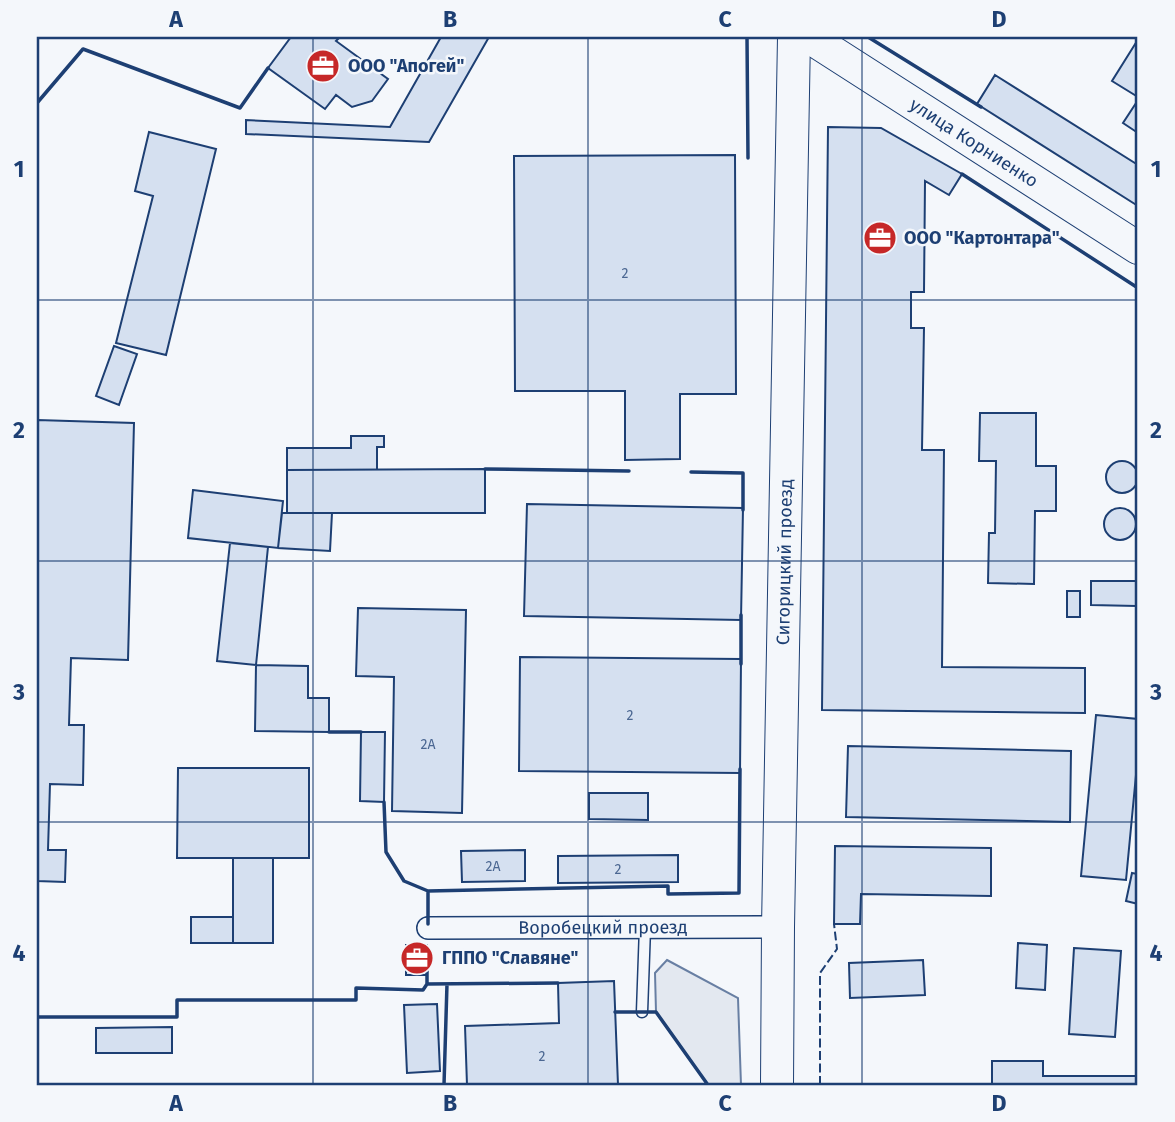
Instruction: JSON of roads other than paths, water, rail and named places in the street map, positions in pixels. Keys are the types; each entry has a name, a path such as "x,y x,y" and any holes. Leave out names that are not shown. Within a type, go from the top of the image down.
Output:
{"street":[{"name":"Сигорицкий проезд","path":"777,1085 794,37"},
{"name":"улица Корниенко","path":"809,37 1138,248"},
{"name":"Воробецкий проезд","path":"428,928 778,927"}],"lane":[{"path":"642,1012 645,928"}],"place":[{"name":"ООО \"Апогей\"","path":"323,66"},
{"name":"ООО \"Картонтара\"","path":"880,238"},
{"name":"ГППО \"Славяне\"","path":"417,958"}]}
